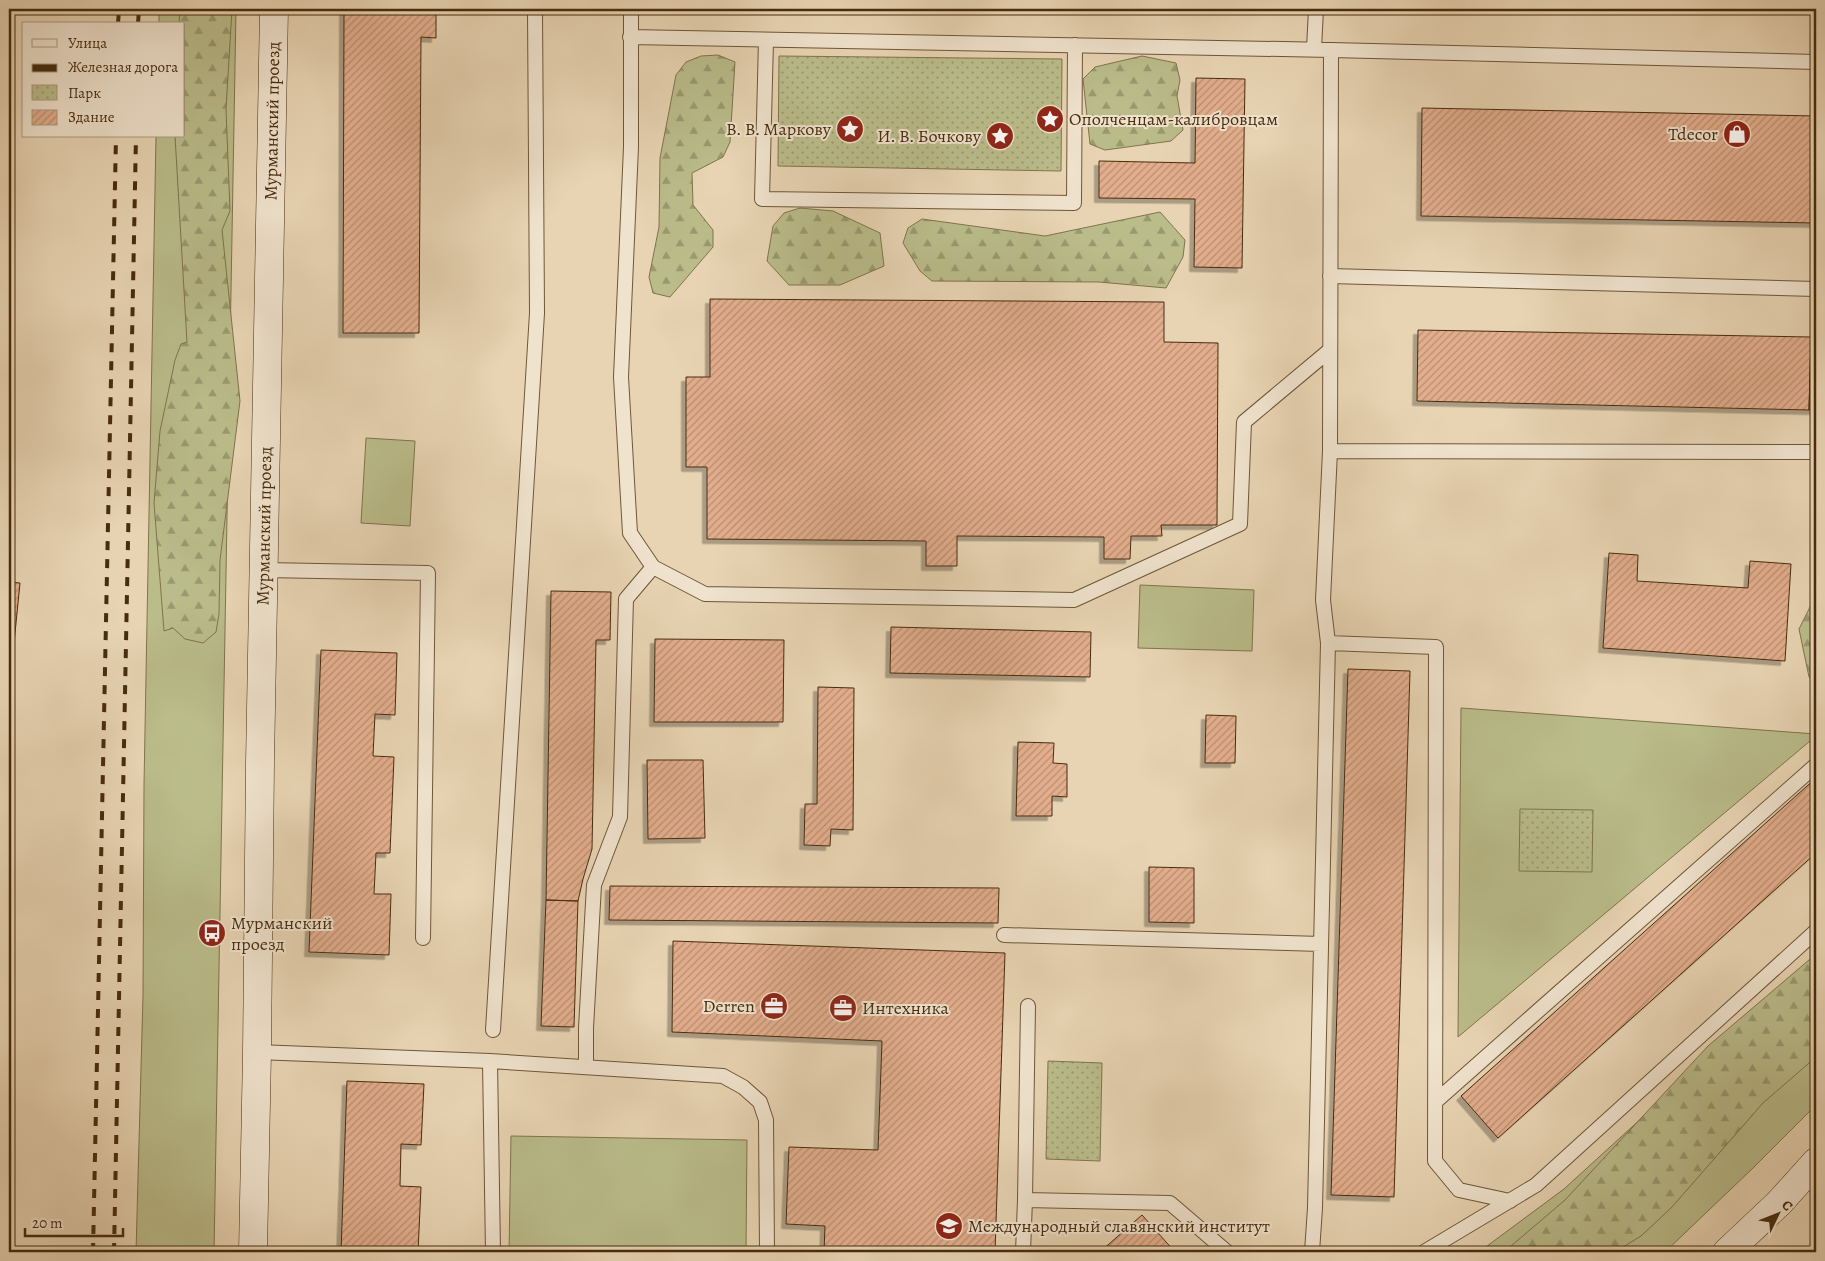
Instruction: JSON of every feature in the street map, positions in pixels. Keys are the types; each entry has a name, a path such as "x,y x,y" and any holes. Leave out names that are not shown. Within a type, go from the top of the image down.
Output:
{"street":[{"name":"Мурманский проезд","path":"253,1252 274,9"},
{"path":"1727,1252 1779,1203 1816,1162"}],"lane":[{"path":"493,1030 537,313 535,9"},
{"path":"631,9 631,147 621,377 630,533 653,567 705,594 1074,600 1240,524 1244,422 1330,350"},
{"path":"1314,49 1316,9"},
{"path":"630,37 1314,49 1816,62"},
{"path":"766,40 762,199 1074,203 1075,45"},
{"path":"1312,1252 1328,643 1323,600 1330,451 1331,50"},
{"path":"1330,276 1816,289"},
{"path":"1330,451 1816,452"},
{"path":"586,1067 586,1028 594,885 620,817 626,599 653,567"},
{"path":"264,570 428,573 423,938"},
{"path":"1328,643 1436,647 1435,1161 1458,1190 1510,1201"},
{"path":"1435,1102 1816,766"},
{"path":"1424,1252 1536,1185 1816,931"},
{"path":"1004,935 1321,944"},
{"path":"1023,1252 1028,1006"},
{"path":"257,1052 490,1061 722,1076 743,1087 760,1102 766,1120 767,1252"},
{"path":"490,1061 493,1252"},
{"path":"1025,1200 1170,1203 1227,1252"}],"green space":[{"path":"159,9 236,9 214,1252 136,1252 143,996 144,785 156,138 185,138 185,22 159,22"},
{"path":"180,9 232,9 226,109 230,211 222,230 240,401 220,560 219,614 216,632 203,643 185,639 173,628 164,631 154,503 160,431 175,360 181,344 187,342 175,138 185,138 185,22 179,22"},
{"path":"718,55 735,62 730,142 723,157 692,173 693,205 713,230 713,247 670,297 653,293 649,277 659,227 660,158 676,75 686,62 701,56"},
{"path":"779,56 1062,59 1061,171 778,166"},
{"path":"1142,56 1176,63 1180,80 1177,96 1183,130 1171,141 1105,150 1090,144 1083,79 1095,67"},
{"path":"800,208 833,211 880,233 884,266 840,285 789,285 767,261 773,226 784,213"},
{"path":"1160,212 1185,240 1183,257 1166,288 1099,282 932,281 920,271 903,243 908,228 922,219 1045,236"},
{"path":"366,438 415,441 410,526 361,523"},
{"path":"1140,585 1254,590 1252,651 1138,648"},
{"path":"1816,595 1816,683 1809,677 1799,629"},
{"path":"1461,708 1816,734 1816,736 1458,1037"},
{"path":"1520,809 1593,810 1592,872 1519,871"},
{"path":"1816,954 1816,1057 1763,1103 1672,1207 1641,1236 1615,1252 1504,1252 1565,1200 1708,1046"},
{"path":"1816,959 1816,1105 1665,1252 1479,1252 1564,1189"},
{"path":"1048,1061 1102,1063 1100,1161 1046,1159"},
{"path":"511,1136 747,1140 746,1252 509,1252"}],"building":[{"path":"344,9 436,9 436,38 421,37 419,333 343,333"},
{"path":"1196,78 1245,79 1242,268 1194,267 1195,199 1099,198 1099,161 1195,163"},
{"path":"1422,108 1816,116 1816,223 1421,216"},
{"path":"710,299 1164,302 1164,342 1218,343 1217,525 1161,525 1162,536 1131,536 1130,559 1104,559 1104,537 957,536 957,566 926,566 926,541 707,539 707,467 686,467 686,377 710,377"},
{"path":"1418,330 1811,337 1809,410 1417,401"},
{"path":"1811,337 1816,337 1816,410 1809,410"},
{"path":"1609,553 1638,555 1637,581 1748,588 1750,561 1791,564 1785,661 1603,648"},
{"path":"9,582 20,583 9,693"},
{"path":"551,591 611,592 610,640 596,640 592,849 578,901 546,900"},
{"path":"891,627 1091,632 1090,677 890,673"},
{"path":"655,639 784,640 783,722 654,722"},
{"path":"321,650 397,653 395,715 375,714 373,756 394,757 390,853 376,853 374,894 391,894 389,955 309,952"},
{"path":"1348,669 1410,671 1394,1197 1331,1195"},
{"path":"818,687 854,688 853,830 831,829 830,846 804,845 805,804 817,804"},
{"path":"1206,715 1236,716 1235,763 1205,763"},
{"path":"1018,742 1054,743 1053,763 1067,764 1067,797 1052,796 1052,816 1016,816"},
{"path":"647,760 703,760 705,838 648,839"},
{"path":"1816,778 1816,853 1498,1138 1461,1096"},
{"path":"1149,867 1194,868 1194,923 1149,922"},
{"path":"610,886 999,888 998,923 609,920"},
{"path":"546,900 578,901 574,1027 541,1026"},
{"path":"673,941 1005,953 995,1252 824,1252 825,1226 786,1224 789,1147 878,1150 882,1041 672,1032"},
{"path":"347,1081 424,1084 421,1145 401,1144 400,1186 421,1187 418,1252 341,1252"},
{"path":"1142,1215 1175,1252 1100,1252"}],"railway":[{"path":"118,22 119,9"},
{"path":"138,22 139,9"},
{"path":"93,1252 116,138"},
{"path":"114,1252 136,138"}],"place":[{"name":"Ополченцам-калибровцам","path":"1050,119"},
{"name":"В. В. Маркову","path":"850,129"},
{"name":"Tdecor","path":"1737,134"},
{"name":"И. В. Бочкову","path":"1000,136"},
{"name":"Мурманский проезд","path":"212,933"},
{"name":"Derren","path":"774,1006"},
{"name":"Интехника","path":"843,1008"},
{"name":"Международный славянский институт","path":"949,1226"}]}
